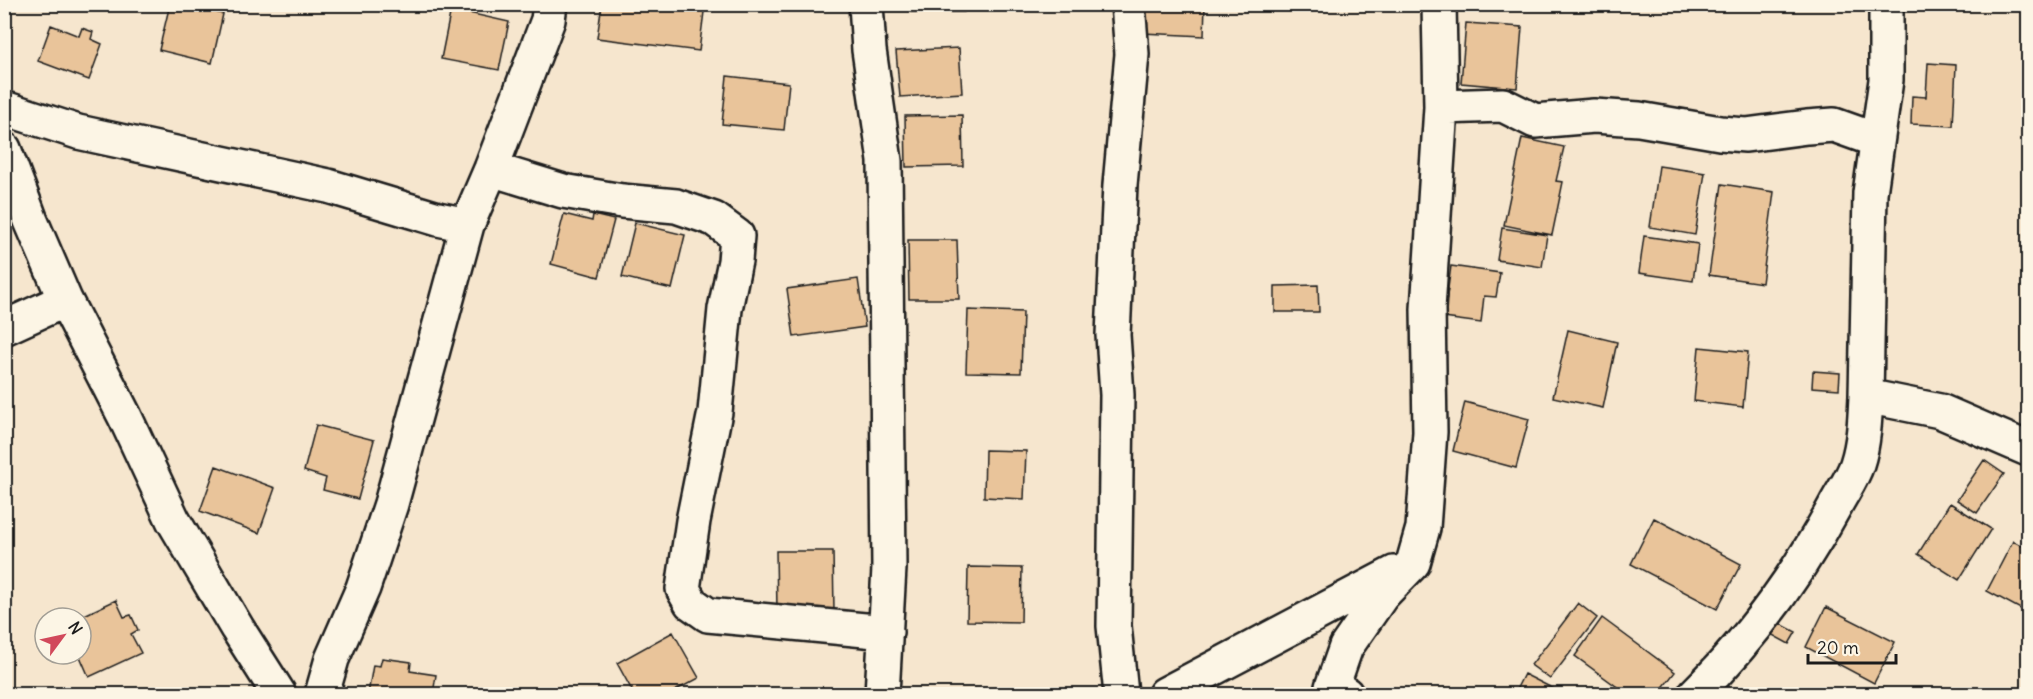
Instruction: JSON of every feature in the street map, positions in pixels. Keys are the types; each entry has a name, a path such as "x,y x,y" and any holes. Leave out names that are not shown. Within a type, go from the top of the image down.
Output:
{"street":[{"path":"322,694 332,659 363,588 391,504 466,225 491,169 548,20 550,4"},
{"path":"866,4 869,50 885,161 889,568 882,694"},
{"path":"1121,694 1114,626 1117,395 1113,335 1120,185 1132,54 1128,4"},
{"path":"1346,694 1332,687 1346,646 1382,595 1413,563 1423,528 1430,432 1428,309 1441,107 1439,4"},
{"path":"1695,694 1725,665 1778,596 1816,541 1857,464 1864,429 1870,193 1886,80 1887,4"},
{"path":"1441,107 1503,105 1535,121 1594,116 1639,119 1746,135 1834,125 1876,140"},
{"path":"4,108 78,132 328,186 438,219 466,225"},
{"path":"4,149 31,221 65,300 125,417 173,520 279,694"},
{"path":"491,169 562,191 622,201 676,206 714,219 737,236 735,261 725,309 715,412 693,521 683,589 691,603 708,615 886,632"},
{"path":"4,328 65,300"},
{"path":"1866,396 1940,411 2028,448"},
{"path":"1165,694 1413,563"}],"building":[{"path":"170,4 182,4 223,14 212,63 159,50"},
{"path":"602,4 705,4 699,51 597,38"},
{"path":"911,4 964,4 964,12 911,12"},
{"path":"1143,4 1205,4 1204,36 1142,33"},
{"path":"451,9 509,22 499,70 441,59"},
{"path":"1466,23 1522,27 1517,88 1461,83"},
{"path":"51,25 79,36 82,28 93,32 91,39 102,44 89,80 38,61"},
{"path":"959,48 962,93 900,97 896,51"},
{"path":"1928,63 1956,65 1953,126 1911,124 1912,96 1926,97"},
{"path":"727,76 789,83 784,130 722,124"},
{"path":"962,115 963,166 906,167 905,116"},
{"path":"1522,138 1564,147 1556,181 1563,182 1552,235 1504,225"},
{"path":"1659,166 1705,173 1695,235 1650,227"},
{"path":"1722,184 1774,192 1762,283 1709,275"},
{"path":"564,214 592,221 593,215 614,220 599,277 551,264"},
{"path":"635,223 685,235 672,289 622,277"},
{"path":"1502,228 1547,235 1542,267 1497,260"},
{"path":"1644,236 1698,244 1693,281 1639,273"},
{"path":"908,240 957,240 959,299 909,299"},
{"path":"1451,266 1500,273 1496,297 1484,296 1481,323 1444,318"},
{"path":"858,279 865,327 794,337 787,289"},
{"path":"1318,285 1319,312 1275,312 1275,286"},
{"path":"968,310 1023,312 1021,373 966,372"},
{"path":"1568,330 1617,342 1603,408 1553,397"},
{"path":"1699,347 1748,352 1743,407 1694,401"},
{"path":"1813,371 1840,373 1839,389 1812,387"},
{"path":"1465,402 1529,419 1516,468 1453,451"},
{"path":"316,425 374,440 358,499 323,490 326,478 304,471"},
{"path":"985,450 1026,451 1024,499 984,497"},
{"path":"1984,460 2004,474 1977,513 1957,500"},
{"path":"216,466 275,488 259,533 200,511"},
{"path":"1950,503 1991,529 1959,580 1918,554"},
{"path":"1654,518 1741,564 1717,609 1631,564"},
{"path":"2013,541 2028,549 2028,613 1987,591"},
{"path":"776,551 833,551 834,611 777,610"},
{"path":"968,567 1022,568 1021,622 967,621"},
{"path":"116,600 124,617 131,615 138,630 131,634 141,653 89,677 84,666 93,666 93,611"},
{"path":"1578,603 1597,618 1550,679 1531,665"},
{"path":"1826,607 1895,642 1874,683 1806,647"},
{"path":"1602,618 1675,672 1658,694 1627,694 1575,656"},
{"path":"1773,620 1796,632 1789,644 1767,632"},
{"path":"673,632 699,678 669,694 634,694 617,663"},
{"path":"382,658 411,662 410,671 436,675 433,694 368,694 373,665 380,666"},
{"path":"1524,674 1564,694 1514,694"}]}
